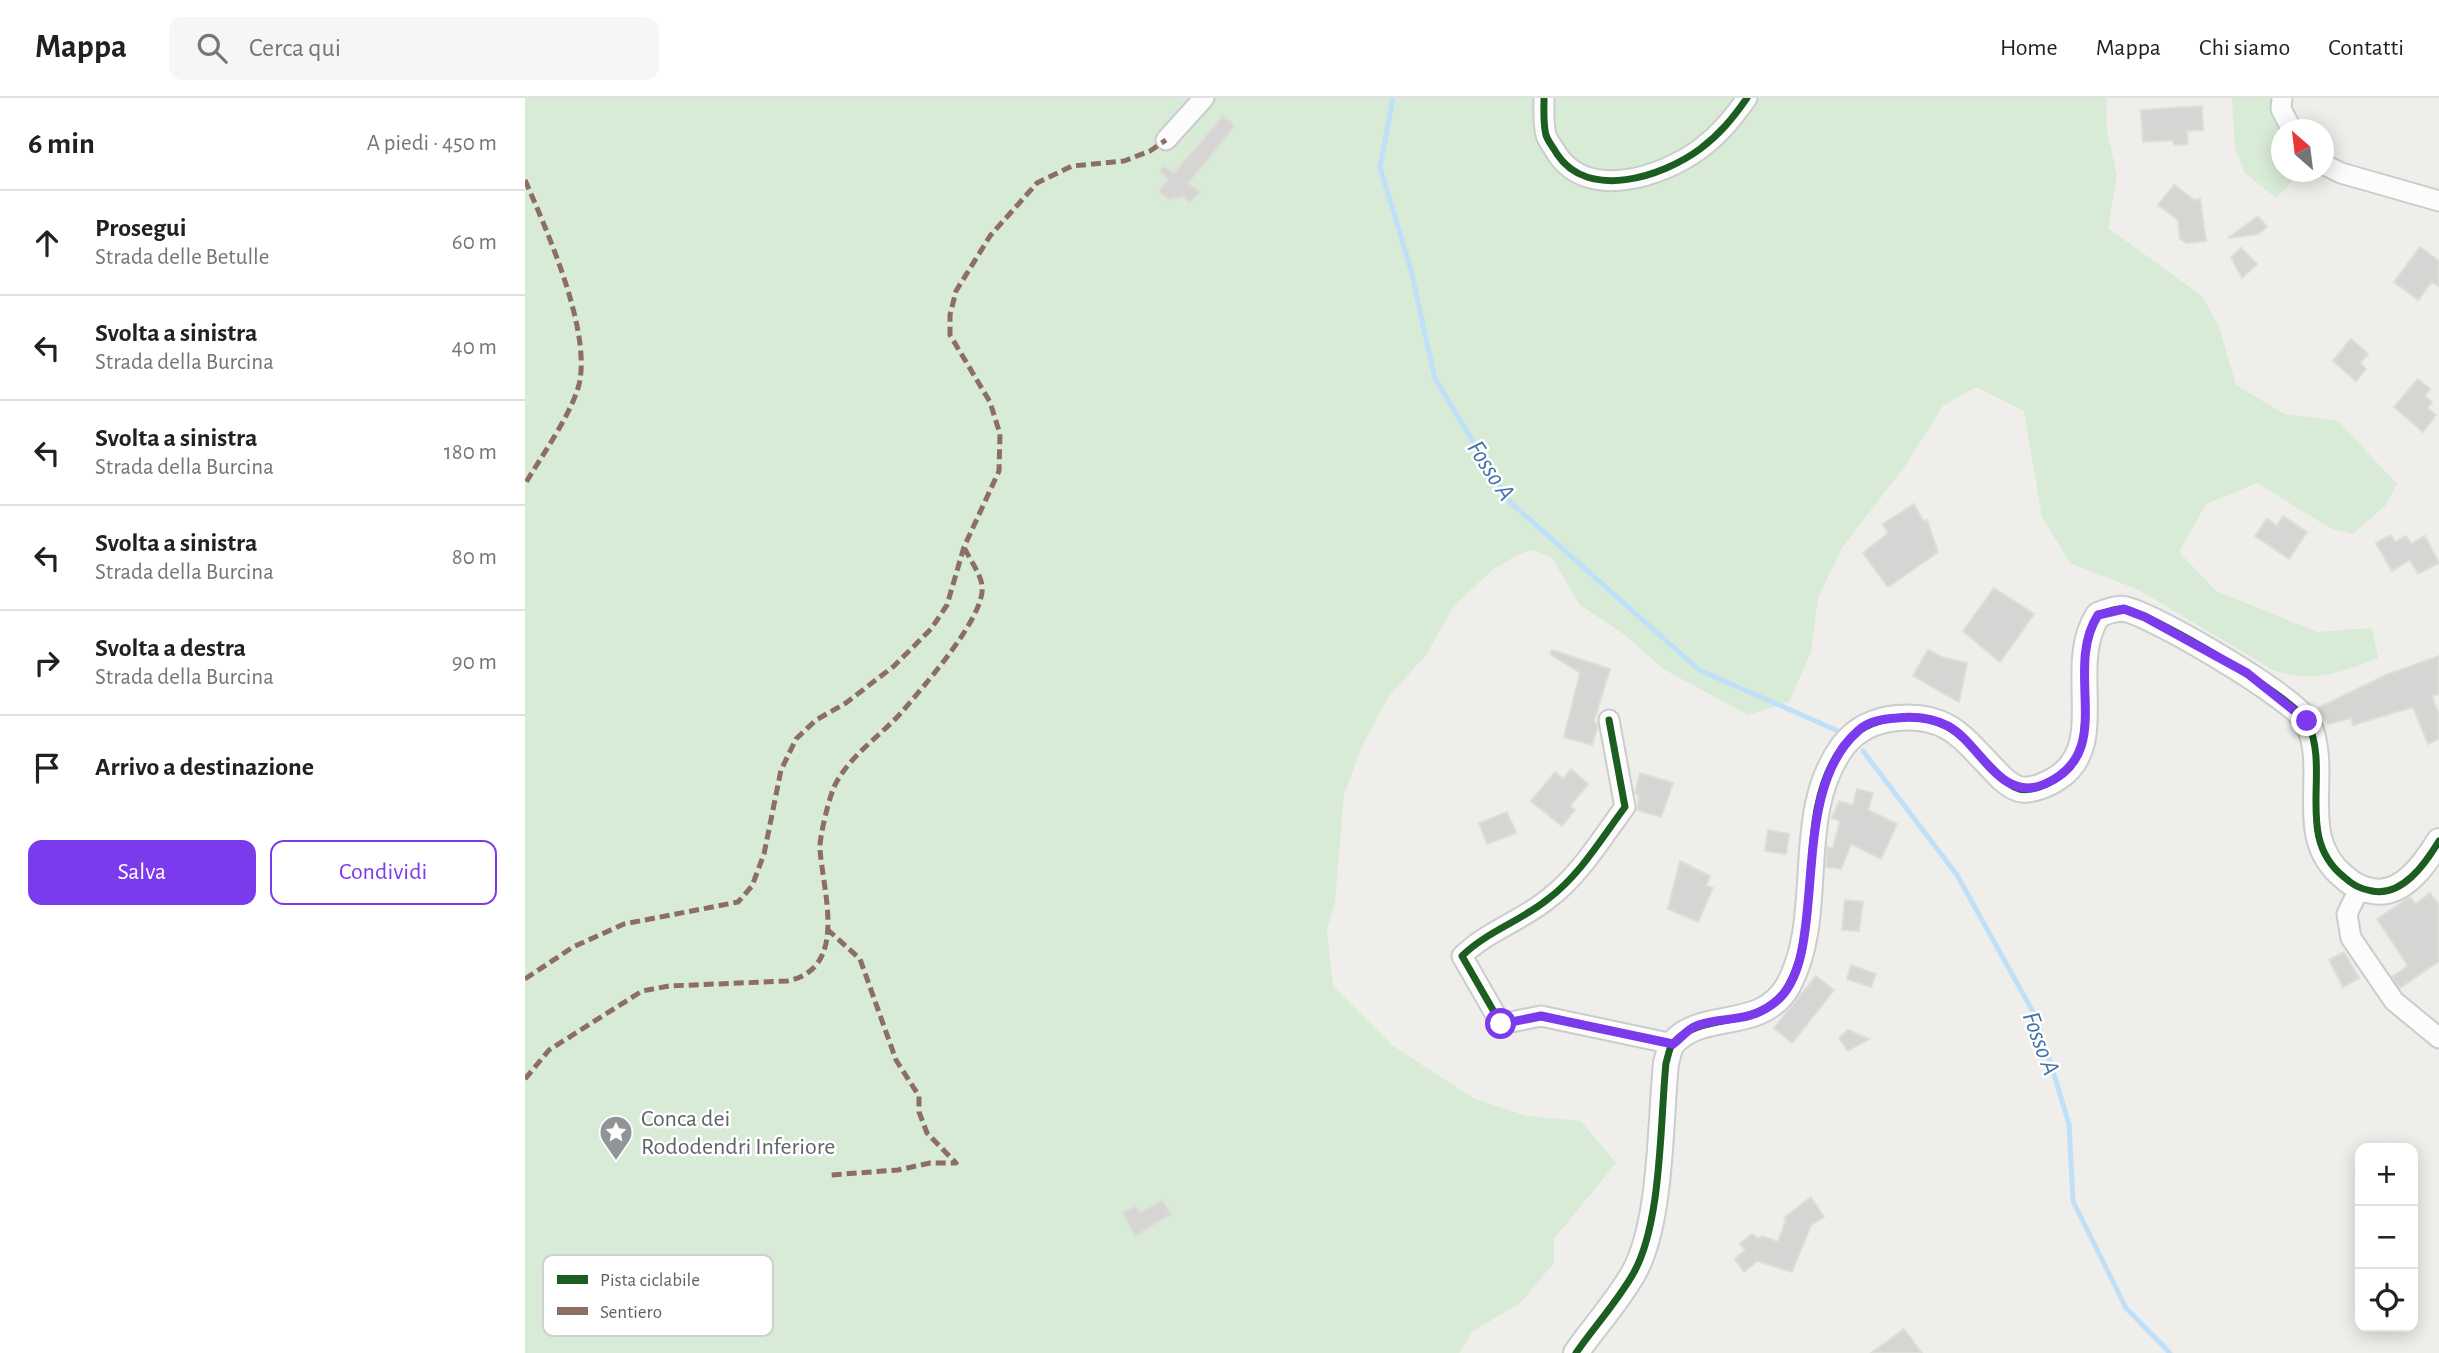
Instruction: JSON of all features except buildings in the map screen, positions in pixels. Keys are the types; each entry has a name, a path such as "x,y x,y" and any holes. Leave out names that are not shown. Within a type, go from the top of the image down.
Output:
{"street":[{"path":"1166,140 1204,98"},
{"path":"1544,98 1546,137 1565,166 1591,180 1617,182 1665,167 1698,151 1726,128 1747,98"},
{"path":"2282,98 2281,109 2286,119"},
{"path":"2334,170 2439,201"},
{"path":"1576,1353 1634,1273 1645,1239 1653,1210 1665,1063 1673,1044 1694,1027 1745,1019 1775,1003 1786,990 1797,968 1803,944 1808,867 1823,792 1842,747 1859,729 1880,719 1929,718 1950,727 1969,742 2005,782 2021,790 2041,786 2060,777 2076,761 2084,744 2082,669 2089,629 2098,615 2124,609 2145,617 2247,673 2307,721 2316,749 2316,827 2322,850 2333,869 2358,889 2383,894 2405,882 2439,841"},
{"path":"1609,720 1625,807 1570,881 1546,901 1473,945 1462,956 1501,1024 1541,1016 1673,1044"},
{"path":"2358,889 2347,914 2351,938 2394,1001 2439,1038"}],"green space":[{"path":"525,98 2106,98 2107,131 2117,175 2108,228 2202,296 2219,327 2236,385 2284,414 2338,421 2397,484 2385,506 2353,534 2330,528 2257,483 2206,504 2179,552 2216,591 2317,632 2372,628 2378,658 2326,675 2301,676 2273,670 2139,590 2070,563 2042,517 2024,411 1976,387 1943,406 1905,466 1842,548 1818,598 1811,652 1789,702 1748,715 1665,670 1625,635 1580,605 1552,558 1533,550 1519,554 1492,570 1453,607 1426,655 1389,696 1363,744 1344,794 1335,901 1327,930 1333,986 1393,1046 1473,1098 1527,1116 1581,1121 1616,1163 1554,1239 1554,1263 1520,1303 1473,1331 1459,1353 525,1353"},
{"path":"2232,98 2274,98 2278,119 2271,119 2271,182 2292,182 2276,198 2245,173 2235,148"}],"waterway":[{"name":"Fosso A","path":"1393,98 1380,167 1411,270 1435,379 1510,502 1699,670 1836,730"},
{"name":"Fosso A","path":"1863,751 1957,875 2037,1019 2069,1124 2073,1201 2126,1308 2170,1353"}],"marked path":[{"path":"525,979 573,947 624,924 738,902 752,886 764,854 781,770 796,739 816,720 846,703 894,666 931,629 947,605 964,547 999,471 1000,434 990,402 950,335 950,315 956,291 990,236 1037,183 1072,166 1124,161 1150,151 1166,140"},
{"path":"525,180 564,278 578,333 581,358 580,380 572,405 525,484"},
{"path":"525,1079 549,1050 642,991 669,986 787,981 806,974 819,961 828,927 820,843 831,796 842,773 923,687 951,652 974,615 981,598 982,585 964,547"},
{"path":"827,929 860,959 896,1060 919,1096 919,1112 927,1133 956,1163 930,1163 898,1170 831,1175"}],"cycle path":[{"path":"1544,98 1546,135 1557,154 1570,168 1587,177 1606,180 1626,180 1646,175 1684,159 1720,132 1747,98"},
{"path":"1576,1353 1633,1274 1650,1228 1661,1143 1666,1063 1673,1043 1700,1026 1748,1016 1763,1010 1777,1001 1788,986 1799,958 1806,928 1818,803 1828,773 1843,746 1860,730 1889,719 1914,717 1929,720 1953,730 2012,786 2024,790 2045,785 2059,777 2074,762 2082,745 2085,724 2085,657 2089,635 2098,615 2124,609 2163,625 2222,658 2298,711 2308,723 2314,742 2317,824 2321,843 2329,861 2350,882 2372,891 2393,889 2420,869 2439,841"},
{"path":"1609,720 1625,807 1589,856 1560,889 1538,907 1482,940 1462,956 1501,1024 1541,1016 1673,1044"}],"place":[{"name":"Conca dei Rododendri Inferiore","path":"616,1162"}],"route":[{"path":"1501,1024 1541,1016 1673,1044 1694,1027 1745,1019 1775,1003 1786,990 1797,968 1803,944 1808,902 1808,867 1816,822 1823,792 1842,747 1859,729 1880,719 1929,718 1950,727 1969,742 2005,782 2021,790 2041,786 2060,777 2076,761 2084,744 2082,669 2089,629 2098,615 2111,610 2124,609 2145,617 2247,673 2290,704 2307,721"}]}
